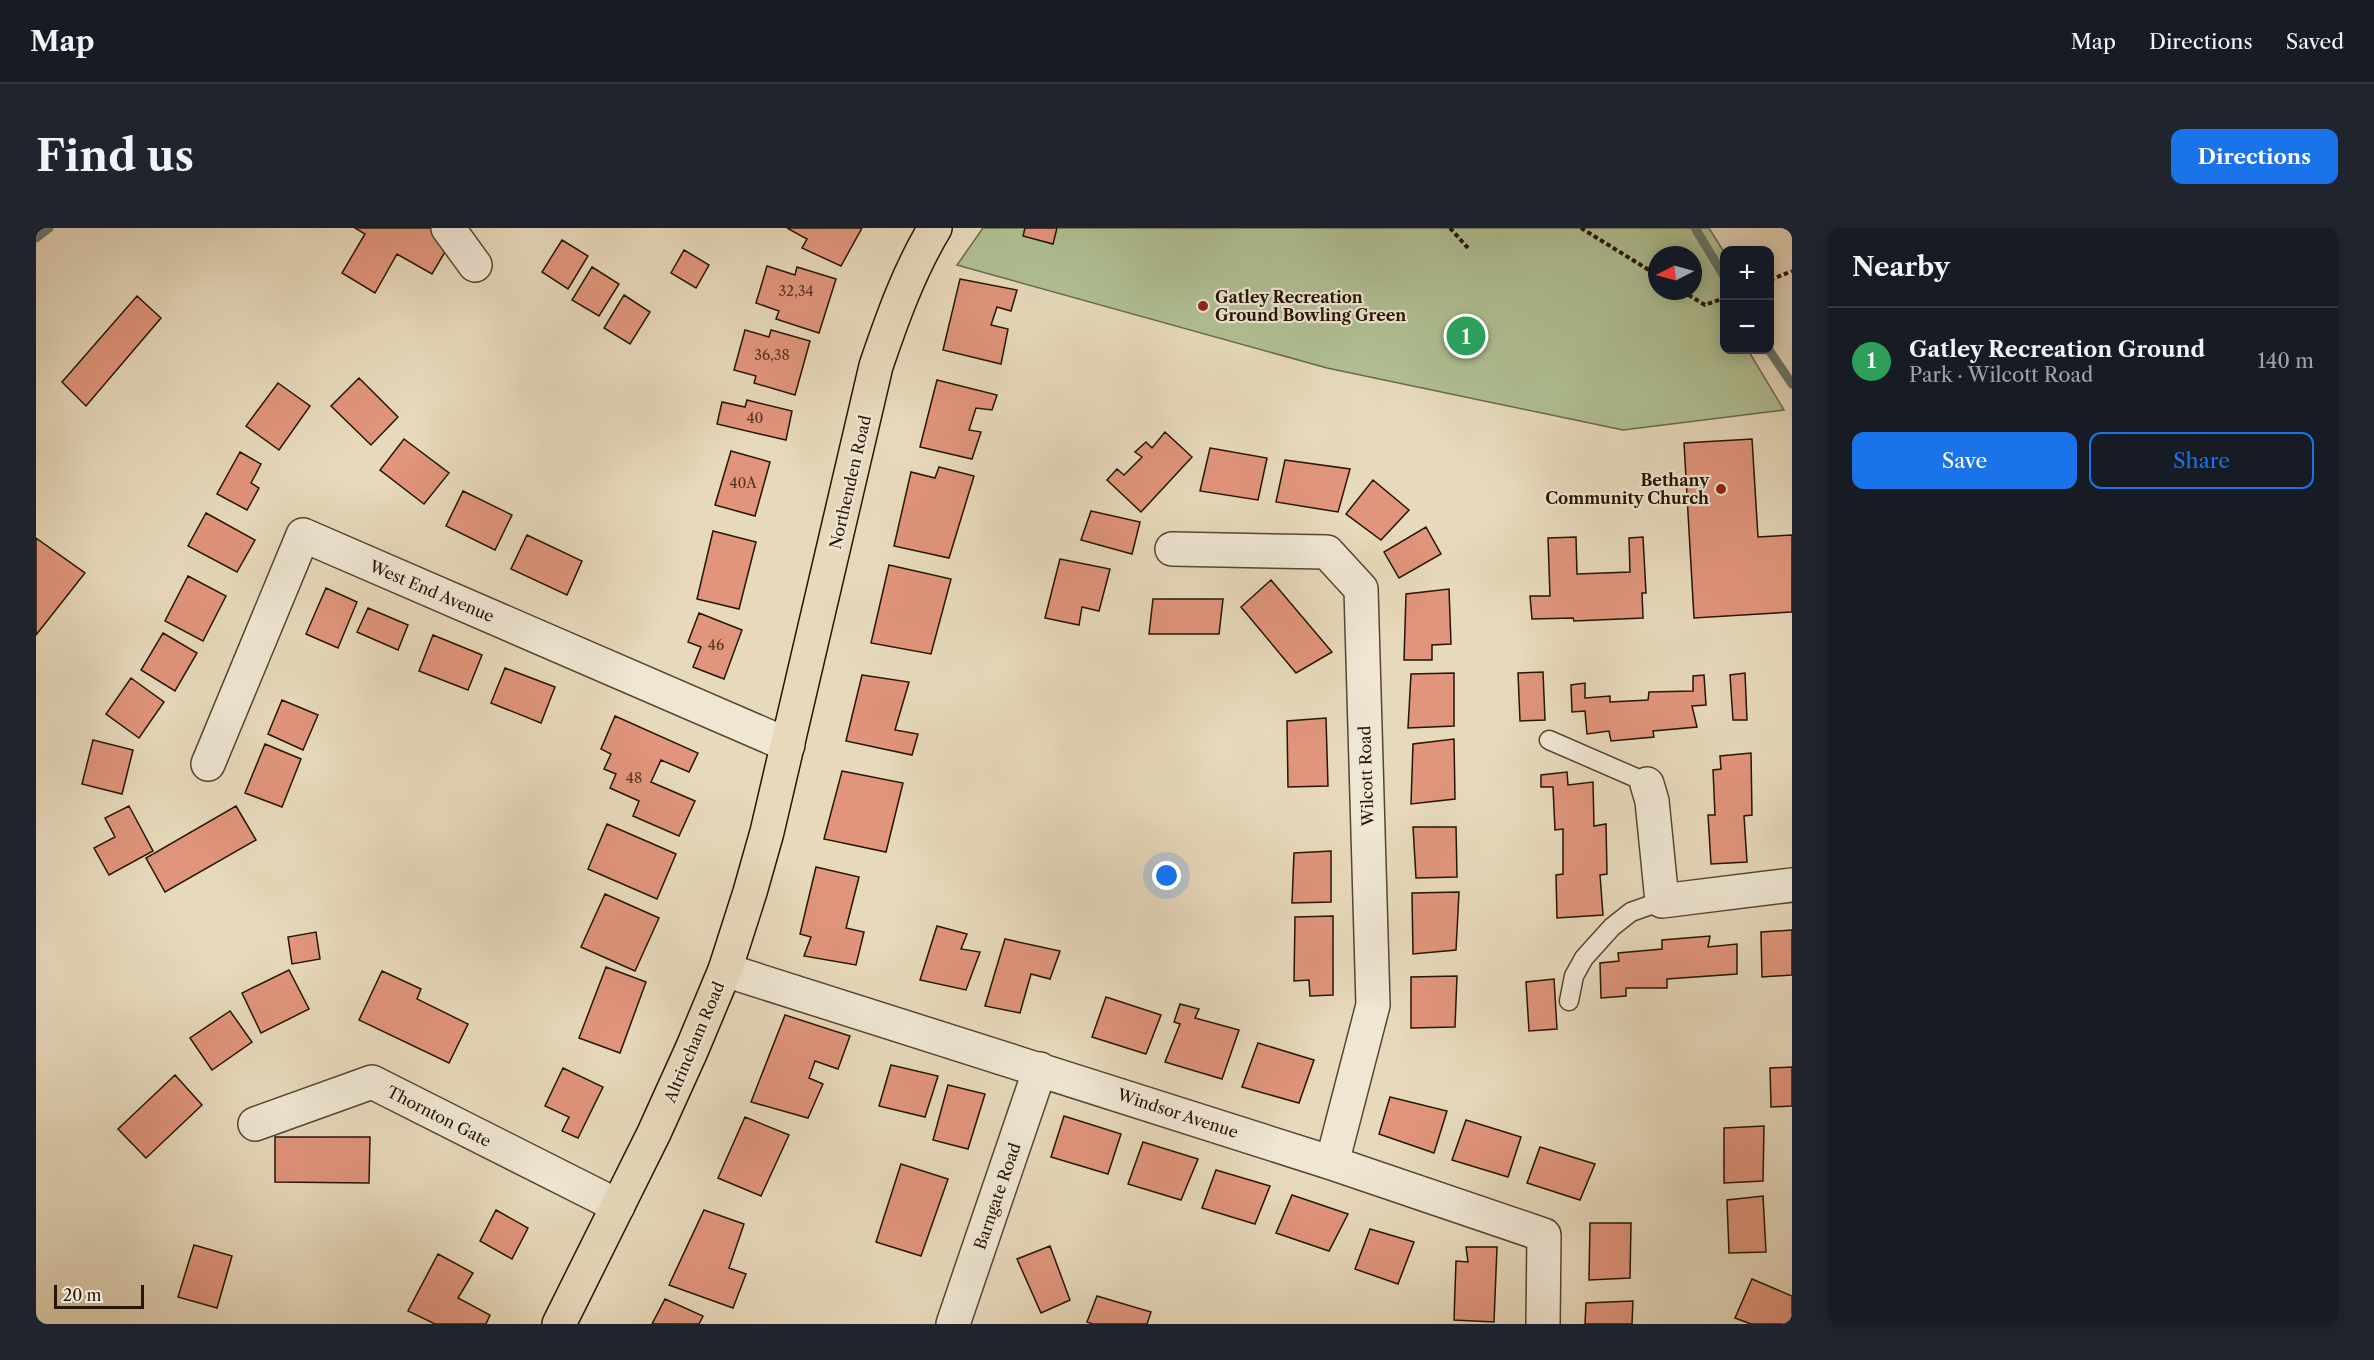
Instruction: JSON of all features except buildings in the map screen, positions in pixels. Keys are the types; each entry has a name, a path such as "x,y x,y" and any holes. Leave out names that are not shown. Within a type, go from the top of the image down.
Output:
{"main road":[{"name":"Northenden Road","path":"788,745 876,366 900,300 934,228"},
{"name":"Altrincham Road","path":"559,1324 668,1101 725,970 750,892 788,745"}],"street":[{"path":"448,228 475,265"},
{"name":"West End Avenue","path":"208,764 303,535 788,745"},
{"name":"Wilcott Road","path":"1172,549 1327,552 1361,589 1373,1005 1332,1163"},
{"path":"1647,784 1652,801 1662,901 1792,885"},
{"name":"Windsor Avenue","path":"725,970 1332,1163 1544,1235 1543,1324"},
{"name":"Barngate Road","path":"953,1324 1040,1069"},
{"name":"Thornton Gate","path":"255,1124 372,1082 618,1206"}],"lane":[{"path":"1549,741 1647,784"},
{"path":"1569,1001 1574,976 1584,958 1612,927 1631,912 1662,901"}],"path":[{"path":"1450,228 1468,248"},
{"path":"1581,228 1648,269"},
{"path":"1774,278 1792,271"},
{"path":"1697,300 1705,305 1720,300"}],"green space":[{"path":"983,228 1709,228 1720,246 1720,354 1750,354 1784,410 1623,430 1327,368 957,265"}],"waterway":[{"path":"36,238 49,228"},
{"path":"1695,228 1720,269"},
{"path":"1772,354 1792,384"}],"place":[{"name":"Gatley Recreation Ground Bowling Green","path":"1203,306"},
{"name":"Gatley Recreation Ground","path":"1466,336"},
{"name":"Bethany Community Church","path":"1721,489"}]}
